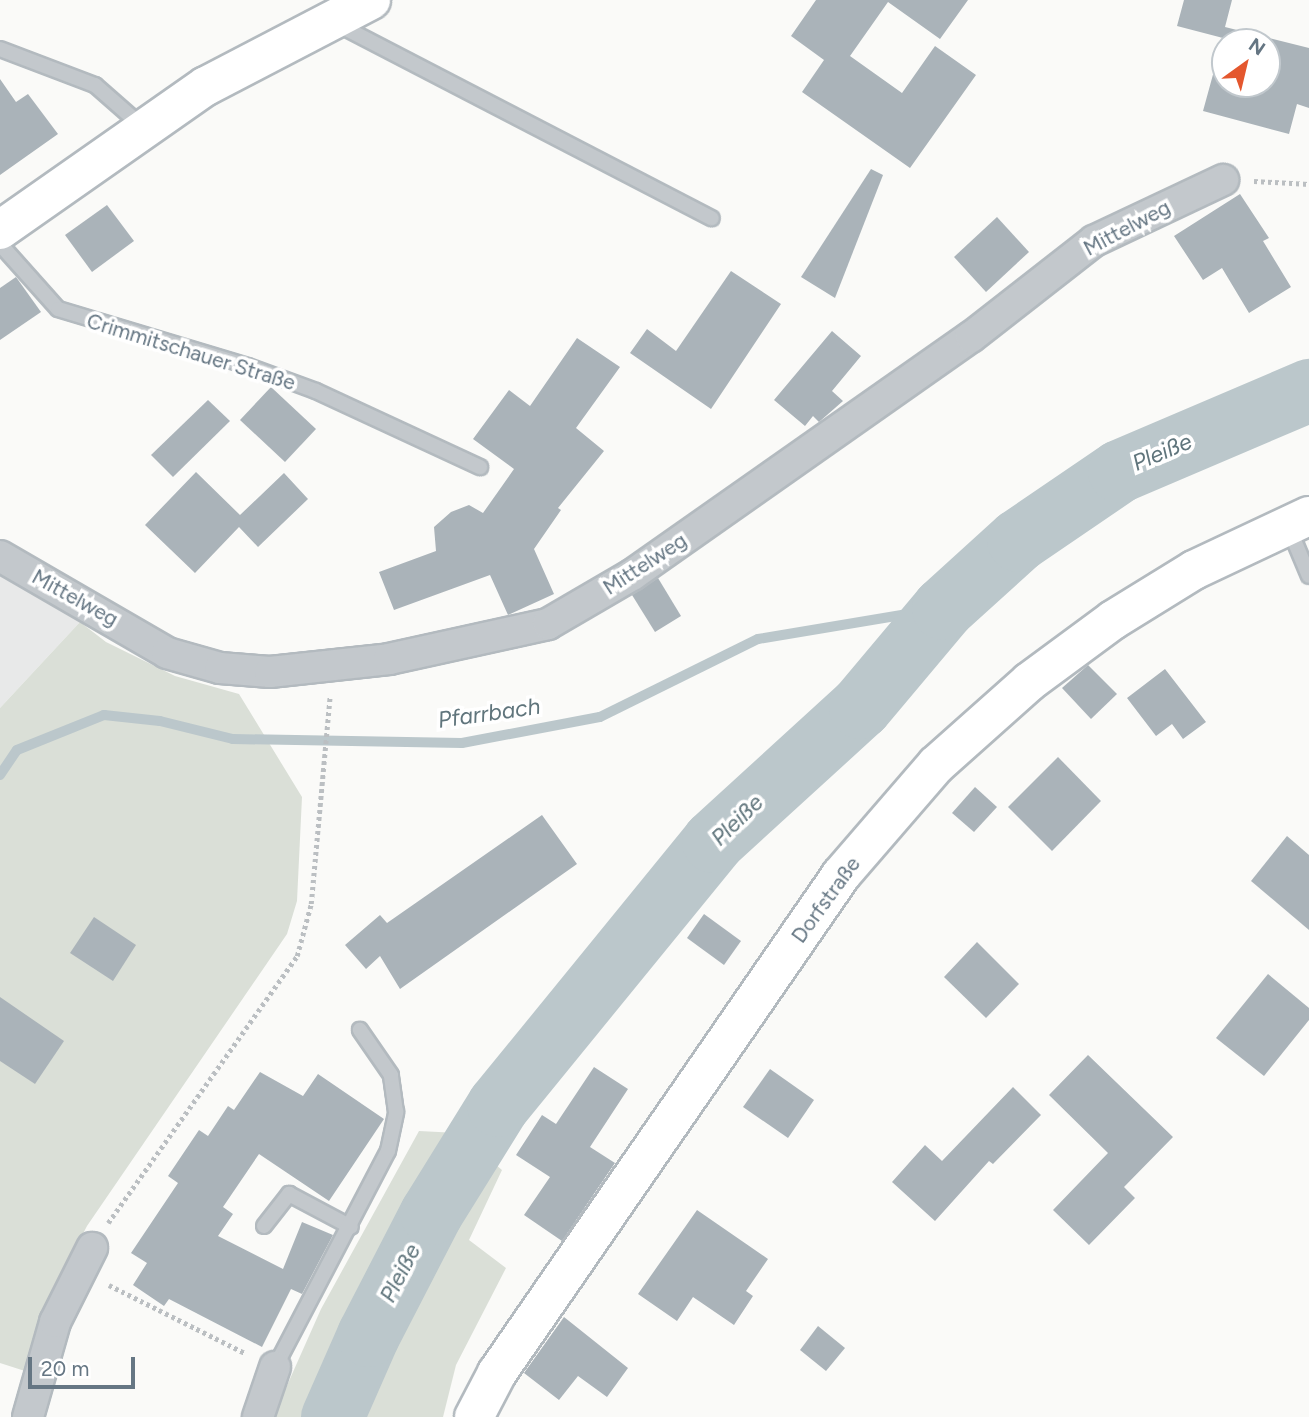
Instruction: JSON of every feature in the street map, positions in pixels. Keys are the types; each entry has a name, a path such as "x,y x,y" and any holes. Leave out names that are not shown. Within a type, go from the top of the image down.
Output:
{"street":[{"path":"0,230 143,127 206,86 328,19 371,0"},
{"name":"Mittelweg","path":"0,556 167,653 220,667 270,672 388,659 548,624 632,575 971,337 1094,241 1223,180"},
{"name":"Dorfstraße","path":"474,1417 497,1373 841,875 936,765 1029,682 1113,620 1194,570 1298,520"},
{"path":"28,1417 55,1322 85,1258"},
{"path":"258,1417 275,1367"}],"lane":[{"path":"328,19 712,218"},
{"path":"0,49 95,85 143,127"},
{"name":"Crimmitschauer Straße","path":"0,244 58,309 305,387 480,467"},
{"path":"1298,520 1309,576"},
{"path":"275,1367 351,1227 388,1150 396,1112 391,1075 360,1030"},
{"path":"264,1226 289,1194 351,1227"}],"path":[{"path":"1223,180 1309,184"},
{"path":"275,1367 178,1323 85,1258 297,956 311,904 330,699"}],"shaded area":[{"path":"0,569 80,622 0,708"},
{"path":"80,622 106,642 175,676 239,694 302,797 297,901 287,934 87,1226 47,1303 28,1372 0,1363 0,708"},
{"path":"419,1131 458,1133 502,1170 469,1240 506,1268 456,1365 443,1417 273,1417 321,1309"}],"building":[{"path":"816,0 968,0 940,39 888,2 850,56 902,93 935,46 976,75 910,168 802,92 824,60 791,36"},
{"path":"1184,0 1232,0 1225,27 1229,28 1211,28 1211,35 1177,26"},
{"path":"1281,41 1309,48 1309,108 1297,104 1289,134 1203,111 1211,82 1211,98 1281,98"},
{"path":"0,79 16,102 28,94 58,134 0,175"},
{"path":"871,169 883,175 835,298 801,277"},
{"path":"1240,194 1269,238 1263,241 1291,287 1249,313 1222,268 1203,280 1174,236"},
{"path":"107,205 134,241 92,272 65,235"},
{"path":"997,217 1029,252 986,292 954,257"},
{"path":"731,271 781,304 711,409 630,353 647,329 676,351"},
{"path":"16,277 41,312 0,340 0,288"},
{"path":"832,331 861,356 832,391 843,401 819,422 813,416 805,426 774,400"},
{"path":"577,338 620,367 576,428 604,451 558,508 561,510 534,549 554,594 508,615 490,575 394,610 379,572 436,551 434,527 451,512 469,505 483,513 514,469 473,439 509,390 530,406"},
{"path":"271,387 316,429 285,462 240,420"},
{"path":"208,400 230,421 173,477 151,455"},
{"path":"196,472 240,515 284,473 308,499 258,547 239,527 195,573 145,525"},
{"path":"658,578 681,616 655,632 632,595"},
{"path":"1088,665 1117,694 1091,719 1062,688"},
{"path":"1165,669 1206,722 1183,739 1172,724 1156,736 1127,698"},
{"path":"1058,757 1101,801 1052,851 1008,807"},
{"path":"975,787 997,807 974,832 952,813"},
{"path":"542,815 577,864 400,989 380,956 366,969 345,945 380,915 387,923"},
{"path":"1287,836 1309,855 1309,930 1251,881"},
{"path":"704,914 741,941 724,965 687,938"},
{"path":"94,917 136,945 113,981 70,953"},
{"path":"977,942 1019,984 986,1018 944,977"},
{"path":"1268,974 1309,1008 1309,1020 1264,1076 1216,1038"},
{"path":"0,997 64,1041 35,1084 0,1061"},
{"path":"1088,1055 1173,1137 1124,1187 1135,1198 1089,1245 1053,1210 1108,1153 1049,1095"},
{"path":"594,1067 628,1089 590,1147 615,1163 562,1241 524,1215 550,1177 516,1155 542,1115 556,1124"},
{"path":"770,1069 814,1100 788,1138 743,1107"},
{"path":"260,1072 303,1096 318,1074 384,1119 329,1201 259,1154 223,1207 233,1214 218,1236 283,1269 302,1222 333,1235 302,1294 291,1289 262,1347 169,1299 164,1306 133,1285 147,1263 131,1253 178,1183 168,1176 199,1130 208,1136 228,1106 234,1110"},
{"path":"1013,1087 1041,1115 993,1164 989,1161 935,1221 892,1182 925,1145 942,1161"},
{"path":"697,1210 768,1259 746,1291 753,1296 734,1325 693,1297 677,1321 638,1294"},
{"path":"564,1317 628,1368 607,1397 578,1376 559,1400 524,1373"},
{"path":"818,1326 845,1348 826,1371 800,1350"}],"waterway":[{"name":"Pleiße","path":"332,1417 368,1335 431,1213 498,1105 713,841 860,707 943,608 1018,540 1119,471 1309,390"},
{"name":"Pfarrbach","path":"0,775 17,750 104,715 160,721 233,739 462,743 600,717 758,639 943,608"}]}
